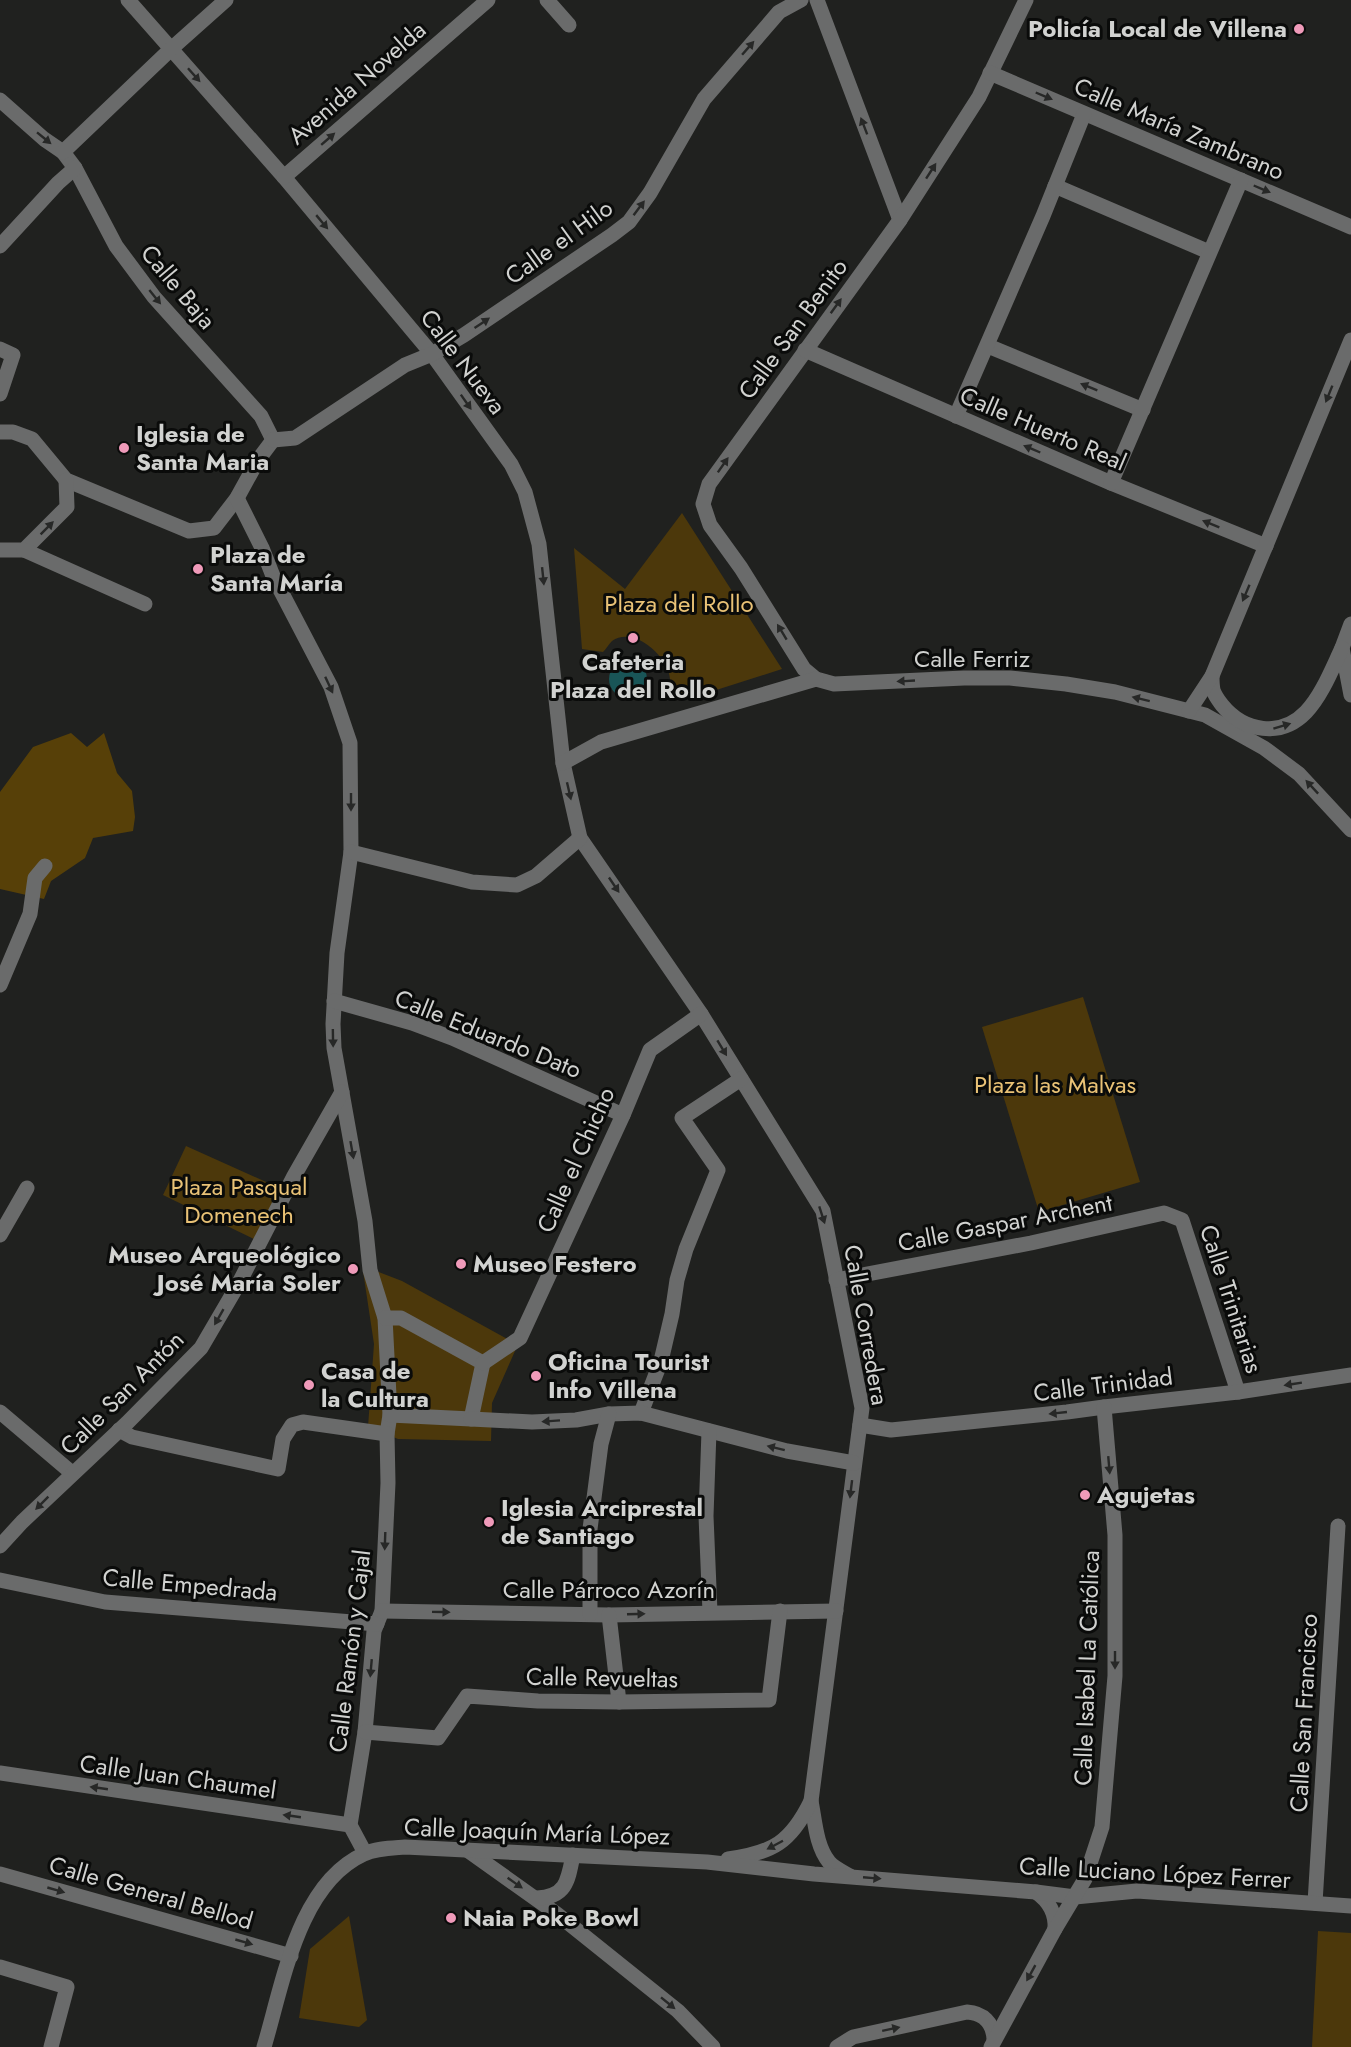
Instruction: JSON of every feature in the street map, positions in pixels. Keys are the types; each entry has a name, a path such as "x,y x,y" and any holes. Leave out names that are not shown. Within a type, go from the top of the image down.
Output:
{"street":[{"name":"Calle Nueva","path":"128,0 284,177 432,354 511,464 525,492 539,544 562,763 580,838"},
{"path":"63,152 226,0"},
{"name":"Avenida Novelda","path":"284,177 488,0"},
{"path":"547,0 569,25"},
{"name":"Calle el Hilo","path":"273,440 295,438 405,365 432,354 474,329 612,236 628,222 650,193 704,99 779,12 801,0"},
{"path":"817,0 900,220"},
{"name":"Calle San Benito","path":"816,679 804,669 741,568 711,525 703,504 709,484 900,220 979,97 1026,0"},
{"name":"Calle María Zambrano","path":"990,73 1351,227"},
{"name":"Calle Baja","path":"0,100 44,139 63,152 75,168 116,246 154,297 261,416 273,440"},
{"path":"956,416 988,346 1084,114"},
{"path":"0,246 58,183 75,168"},
{"path":"1111,483 1241,180"},
{"path":"1055,186 1209,252"},
{"path":"1189,711 1212,676 1351,340"},
{"path":"988,346 1143,410"},
{"path":"0,349 13,355 0,394"},
{"name":"Calle Huerto Real","path":"805,350 1111,483 1266,546"},
{"path":"6,432 32,439 66,480 189,531 214,528 237,498 258,460 273,440"},
{"path":"24,550 68,507 66,480"},
{"name":"Calle Ramón y Cajal","path":"237,498 273,576 331,687 350,743 351,852 337,953 334,1048 365,1221 370,1270 385,1318 390,1415 387,1434 388,1482 380,1618 375,1631 365,1732 350,1825"},
{"path":"0,550 24,550 145,604"},
{"path":"1212,676 1213,690 1217,699 1240,722 1253,728 1269,730 1289,725 1307,711 1318,695 1342,648 1350,626"},
{"path":"1342,648 1351,695"},
{"name":"Calle Ferriz","path":"562,763 601,742 816,679 834,684 1010,678 1115,692 1205,715 1264,748 1299,774 1351,830"},
{"path":"351,852 472,882 517,885 536,876 580,838"},
{"name":"Calle Corredera","path":"580,838 701,1014 823,1211 862,1408 812,1802 819,1843 824,1854 831,1864 850,1876"},
{"path":"0,985 30,914 35,878 45,866"},
{"name":"Calle Eduardo Dato","path":"334,1001 412,1023 452,1038 623,1115"},
{"name":"Calle el Chicho","path":"483,1363 520,1338 623,1115 650,1050 701,1014"},
{"path":"641,1413 661,1361 677,1280 686,1249 718,1170 682,1118 741,1079"},
{"name":"Calle San Antón","path":"0,1546 201,1347 342,1092"},
{"path":"0,1235 27,1188"},
{"name":"Calle Gaspar Archent","path":"836,1280 1031,1243 1164,1213 1182,1220"},
{"name":"Calle Trinitarias","path":"1182,1220 1238,1392"},
{"path":"385,1318 401,1318 483,1363 471,1419"},
{"name":"Calle Trinidad","path":"860,1425 891,1430 1238,1392 1351,1375"},
{"name":"Calle Isabel La Católica","path":"992,2043 1057,1925 1075,1897 1093,1859 1102,1827 1115,1676 1115,1535 1104,1407"},
{"path":"0,1412 72,1473"},
{"path":"390,1415 532,1422 641,1413 787,1450 854,1463"},
{"path":"590,1614 590,1529 601,1444 609,1414"},
{"path":"119,1430 132,1437 278,1469 283,1439 292,1425 303,1422 387,1434"},
{"path":"709,1431 706,1516 710,1612"},
{"name":"Calle San Francisco","path":"1316,1903 1338,1526"},
{"name":"Calle Empedrada","path":"0,1580 105,1602 380,1618"},
{"name":"Calle Revueltas","path":"365,1732 438,1738 467,1696 538,1701 769,1700 780,1611"},
{"name":"Calle Párroco Azorín","path":"380,1618 836,1611"},
{"path":"609,1615 619,1702"},
{"name":"Calle Juan Chaumel","path":"0,1773 350,1825"},
{"name":"Calle Joaquín María López","path":"707,1862 739,1857 777,1845 789,1837 812,1802"},
{"path":"264,2047 298,1932 315,1900 338,1872 365,1853 350,1825"},
{"name":"Calle Joaquín María López","path":"365,1853 405,1847 707,1862 814,1874"},
{"path":"466,1850 537,1899 678,2010 713,2047"},
{"path":"537,1899 551,1898 560,1890 569,1877 573,1855"},
{"name":"Calle General Bellod","path":"0,1874 291,1956"},
{"name":"Calle Luciano López Ferrer","path":"814,1874 1075,1897 1137,1891 1351,1906"},
{"path":"1036,1892 1042,1896 1051,1909 1057,1925"},
{"path":"0,1967 67,1987 51,2047"},
{"path":"837,2047 853,2037 967,2012 977,2014 989,2022 994,2031 992,2043"}],"green space":[{"name":"Plaza del Rollo","path":"682,513 782,669 688,699 665,697 670,681 668,670 657,653 640,640 621,637 612,641 603,652 582,649 574,548 625,589"},
{"name":"Plaza las Malvas","path":"1083,997 1140,1182 1039,1212 982,1027"},
{"name":"Plaza Pasqual Domenech","path":"186,1146 286,1191 260,1242 163,1195"},
{"path":"363,1271 376,1271 402,1281 511,1341 519,1342 492,1403 491,1441 398,1439 368,1427 374,1344"},
{"path":"349,1916 367,2020 359,2027 299,2018 310,1949"},
{"path":"1318,1931 1351,1933 1351,2047 1312,2047"}],"shaded area":[{"path":"71,733 87,747 104,733 117,773 132,791 135,817 133,831 93,838 85,858 51,881 44,899 0,889 0,792 33,747"}],"water":[{"path":"628,660 635,661 641,666 646,672 646,686 641,692 635,697 628,698 621,697 615,692 610,686 609,679 610,672 615,666 621,661"}],"place":[{"name":"Policía Local de Villena","path":"1299,29"},
{"name":"Iglesia de Santa Maria","path":"124,448"},
{"name":"Plaza de Santa María","path":"198,569"},
{"name":"Cafeteria Plaza del Rollo","path":"633,638"},
{"name":"Museo Festero","path":"461,1264"},
{"name":"Museo Arqueológico José María Soler","path":"353,1269"},
{"name":"Oficina Tourist Info Villena","path":"536,1376"},
{"name":"Casa de la Cultura","path":"309,1385"},
{"name":"Agujetas","path":"1085,1495"},
{"name":"Iglesia Arciprestal de Santiago","path":"489,1522"},
{"name":"Naia Poke Bowl","path":"451,1918"}]}
